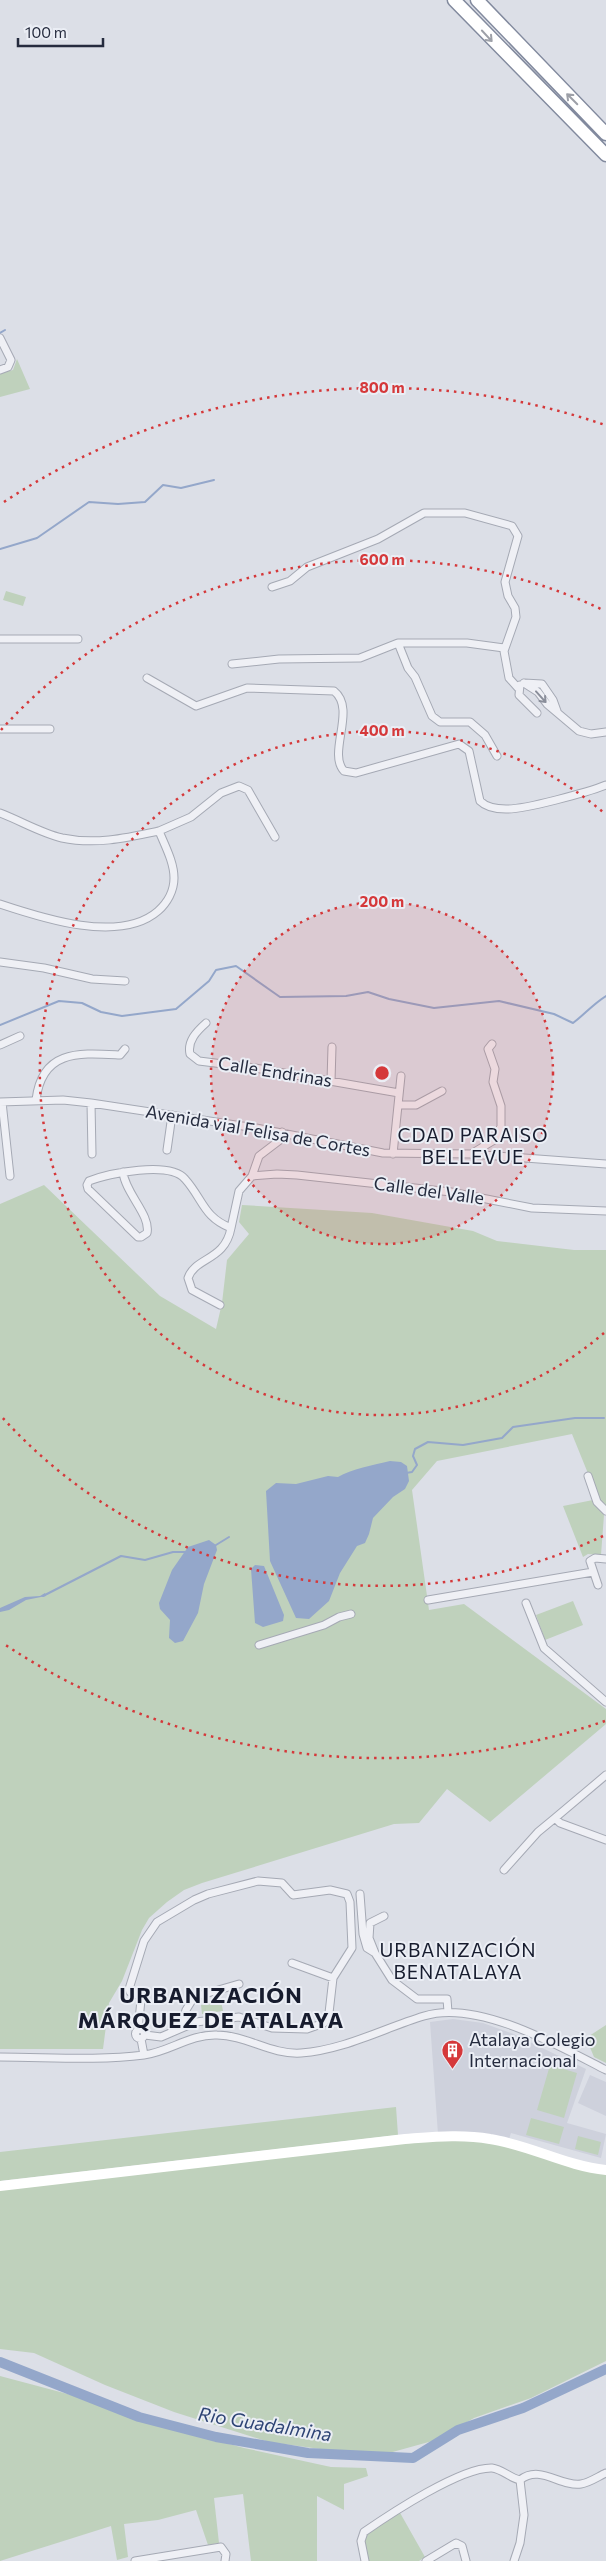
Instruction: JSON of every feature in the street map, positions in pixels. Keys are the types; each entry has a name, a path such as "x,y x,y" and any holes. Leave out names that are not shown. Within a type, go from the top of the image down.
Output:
{"highway":[{"path":"454,0 606,155"},
{"path":"477,0 606,134"}],"main road":[{"path":"0,2186 405,2139 458,2136 490,2138 603,2170"}],"street":[{"path":"0,370 8,367 11,363 1,340"},
{"path":"272,587 290,581 307,566 378,539 424,513 465,513 512,526 518,536 505,582 508,596 515,608 516,617 504,648 509,678 521,686 538,692 547,704 583,733 606,732"},
{"path":"0,639 78,639"},
{"path":"232,664 279,659 360,658 398,643 467,643 504,648"},
{"path":"398,643 432,716 440,722 463,720 474,725 485,735 496,756"},
{"path":"147,678 196,706 247,688 334,691 343,704 339,760 344,771 356,773 459,744 469,751 480,801 487,806 514,808 593,790 606,785"},
{"path":"521,686 520,695 537,713"},
{"path":"0,729 50,729"},
{"path":"0,813 62,838 105,841 159,831 191,816 221,793 238,786 248,790 275,837"},
{"path":"0,904 26,913 94,927 116,927 146,920 163,907 169,898 174,880 172,864 159,831"},
{"path":"0,962 44,968 92,979 125,981"},
{"name":"Calle Endrinas","path":"206,1023 194,1036 189,1047 190,1054 196,1060 400,1093"},
{"path":"0,1045 20,1036"},
{"path":"471,1154 496,1139 501,1126 501,1106 493,1082 495,1069 488,1049 492,1044"},
{"path":"331,1081 332,1047"},
{"path":"36,1100 41,1076 59,1060 77,1054 120,1055 125,1050"},
{"path":"393,1154 401,1076"},
{"path":"398,1105 416,1105 442,1091"},
{"name":"Avenida vial Felisa de Cortes","path":"1,1102 36,1100 91,1103 282,1132 393,1154 471,1154 606,1164"},
{"path":"1,1102 10,1176"},
{"path":"91,1103 92,1154"},
{"path":"167,1150 172,1114"},
{"path":"220,1305 192,1290 188,1278 192,1270 220,1250 228,1239 238,1195 244,1184 252,1176 259,1156 280,1140 282,1132"},
{"path":"123,1172 130,1194 146,1221 147,1233 141,1237 136,1235 87,1186 91,1180 123,1172 159,1171 181,1174 209,1215 231,1228"},
{"name":"Calle del Valle","path":"252,1176 297,1175 451,1192 532,1208 606,1211"},
{"path":"588,1476 597,1502 606,1512"},
{"path":"598,1585 589,1565 590,1560 595,1558 606,1559"},
{"path":"428,1600 593,1572"},
{"path":"526,1603 544,1648 606,1702"},
{"path":"259,1645 324,1625 339,1617 352,1614"},
{"path":"504,1870 538,1832 606,1775"},
{"path":"555,1818 560,1823 606,1840"},
{"path":"141,2035 161,2036 196,2022 239,2016 272,2028 316,2027 324,2023 329,2013 333,1978 352,1948 350,1902 347,1894 330,1890 293,1895 282,1883 266,1880 248,1883 194,1900 157,1922 144,1941 130,1989 130,1992 140,1996 141,2000 141,2035 144,2055"},
{"path":"360,1894 364,1944 370,1951 375,1953"},
{"path":"384,1916 370,1923 369,1938 375,1953 392,1980 420,2000 447,1999 448,2012"},
{"path":"292,1963 333,1978"},
{"path":"181,2028 186,2010 194,1997 239,1984"},
{"path":"0,2057 144,2055 199,2036 215,2034 236,2037 282,2052 312,2052 346,2043 427,2015 448,2012 468,2014 506,2023 606,2070"},
{"path":"365,2561 361,2541 364,2532 435,2488 487,2469 497,2469 520,2480"},
{"path":"520,2480 528,2474 539,2474 580,2484 606,2472"},
{"path":"514,2561 523,2530 520,2480"},
{"path":"426,2561 456,2543 462,2546 466,2561"},
{"path":"135,2561 221,2547 226,2554 225,2561"}],"shaded area":[{"path":"453,2019 483,2023 511,2033 586,2069 567,2123 606,2134 601,2158 511,2133 509,2139 438,2134 430,2022"},
{"path":"590,2075 606,2082 606,2116 578,2103"}],"green space":[{"path":"17,359 30,389 0,397 0,373 13,370"},
{"path":"6,591 26,597 23,606 3,600"},
{"path":"44,1185 160,1296 216,1329 222,1303 227,1260 249,1234 239,1222 242,1205 372,1213 473,1231 497,1241 574,1250 606,1250 606,1509 600,1503 572,1434 437,1461 412,1490 429,1610 464,1604 606,1709 606,1724 490,1822 447,1789 419,1823 394,1824 184,1890 149,1918 142,1930 122,1981 109,2003 103,2049 0,2049 0,1204"},
{"path":"593,1500 604,1515 601,1555 588,1554 583,1557 563,1506"},
{"path":"573,1601 583,1625 545,1640 536,1615"},
{"path":"221,2001 223,2011 202,2014 201,2005"},
{"path":"606,2025 606,2063 594,2057 586,2038"},
{"path":"550,2065 577,2073 564,2118 537,2110"},
{"path":"396,2107 398,2135 0,2181 0,2152"},
{"path":"531,2118 564,2127 559,2144 526,2135"},
{"path":"578,2136 601,2142 598,2155 575,2149"},
{"path":"474,2140 522,2149 606,2174 606,2361 531,2398 474,2418 436,2440 389,2453 335,2451 269,2442 174,2412 105,2385 34,2353 0,2349 0,2190 424,2141"},
{"path":"0,2376 79,2397 148,2422 244,2448 331,2467 366,2468 368,2476 344,2484 344,2510 317,2496 317,2561 251,2561 243,2494 214,2498 219,2543 208,2545 196,2510 158,2520 124,2524 128,2557 117,2560 111,2526 0,2561"},
{"path":"399,2511 425,2557 419,2561 366,2561 362,2541 365,2534"}],"water":[{"path":"390,1461 401,1462 407,1466 409,1481 405,1489 393,1497 373,1518 365,1543 357,1546 340,1573 329,1601 309,1619 296,1618 270,1561 266,1491 276,1483 296,1484 328,1476 338,1477 356,1469"},
{"path":"209,1540 216,1545 217,1550 204,1584 198,1613 183,1641 175,1643 169,1638 170,1620 160,1609 159,1603 172,1570 188,1547"},
{"path":"255,1565 264,1566 284,1615 283,1621 263,1627 255,1623 251,1569"},
{"path":"45,1593 46,1596 26,1600 9,1610 0,1612 0,1608 25,1597 40,1596"}],"waterway":[{"path":"0,333 5,330"},
{"path":"0,549 37,538 89,502 118,504 145,502 163,485 181,488 214,480"},
{"path":"0,1025 59,1001 82,1003 101,1012 122,1016 176,1009 209,981 216,970 236,966 280,997 346,996 368,992 389,999 434,1008 499,1001 554,1014 573,1023 606,996"},
{"path":"406,1473 412,1472 417,1465 413,1456 415,1449 428,1442 463,1445 502,1438 513,1427 575,1418 604,1418"},
{"path":"216,1545 229,1537"},
{"path":"43,1596 121,1556 145,1560 173,1552 185,1552"},
{"name":"Rio Guadalmina","path":"0,2362 139,2417 216,2437 308,2453 413,2458 458,2430 523,2408 606,2369"}],"place":[{"name":"Atalaya Colegio Internacional","path":"453,2069"}],"district":[{"name":"CDAD PARAISO BELLEVUE","path":"473,1146"},
{"name":"URBANIZACIÓN BENATALAYA","path":"458,1961"},
{"name":"URBANIZACIÓN MÁRQUEZ DE ATALAYA","path":"211,2008"}]}
